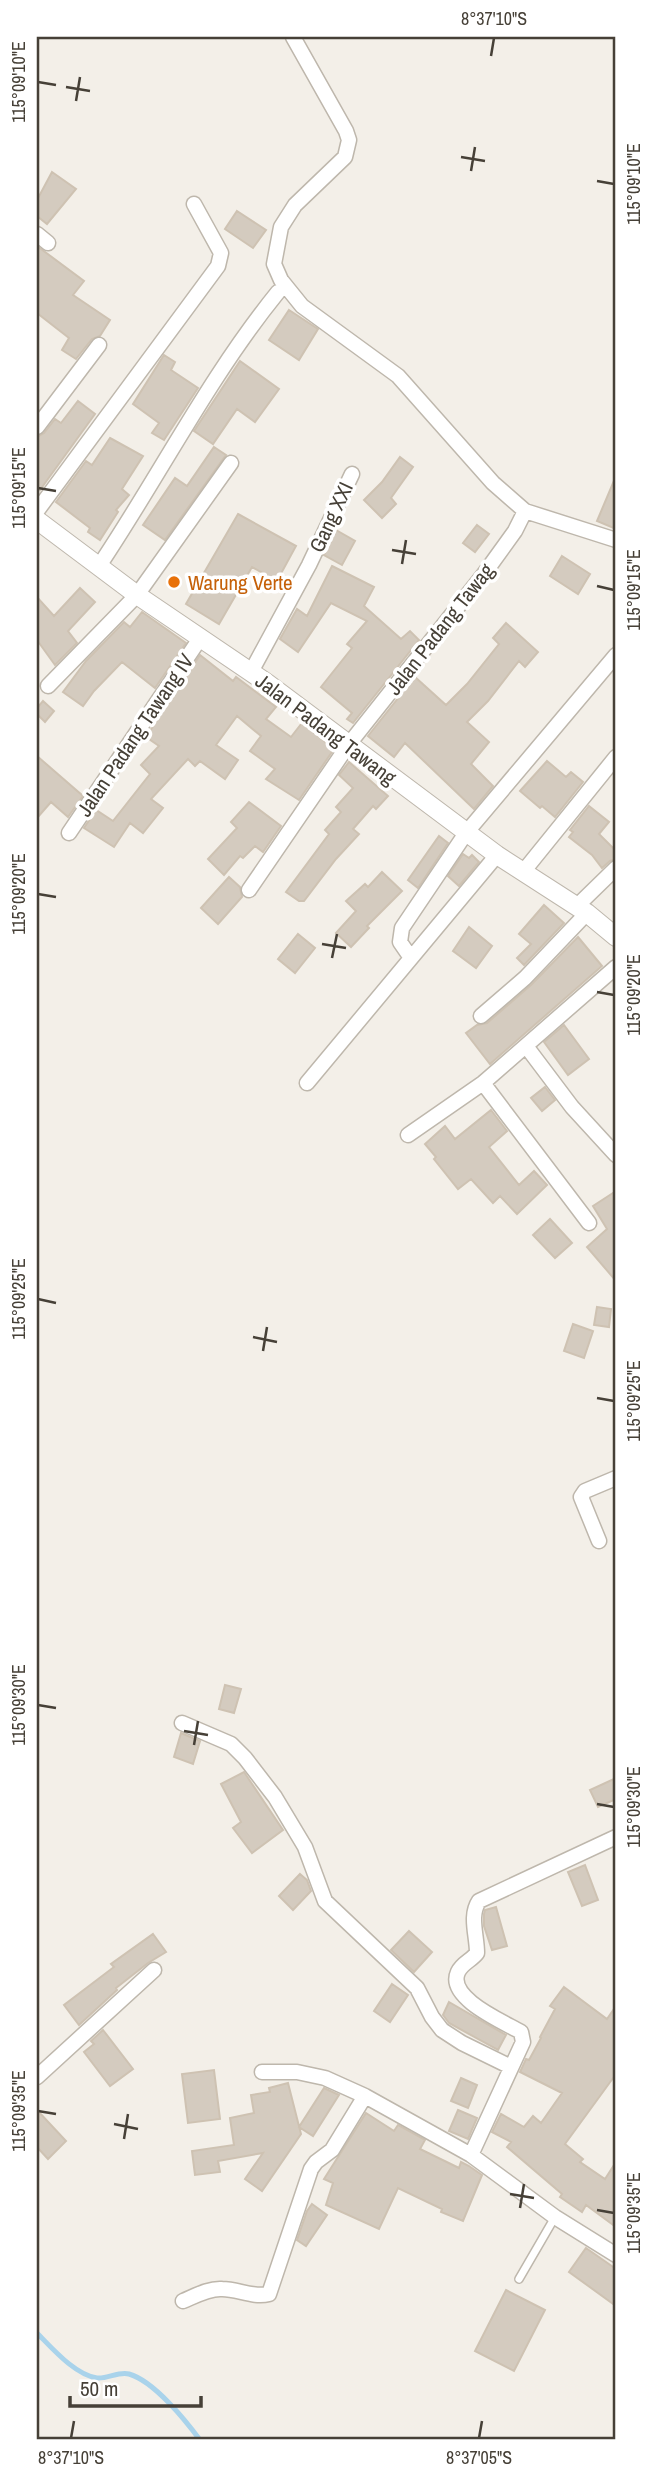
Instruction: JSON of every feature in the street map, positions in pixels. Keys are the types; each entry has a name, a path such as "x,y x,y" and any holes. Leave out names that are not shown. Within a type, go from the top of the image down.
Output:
{"street":[{"path":"293,37 349,140 345,157 295,205 281,227 274,264 281,280 302,306 398,376 493,483 525,511 616,540"},
{"path":"37,511 218,266 221,253 194,204"},
{"path":"99,566 136,511 209,387 249,327 278,292"},
{"path":"37,427 99,345"},
{"path":"48,686 137,594 231,463"},
{"name":"Gang XXI","path":"251,672 309,565 352,474"},
{"name":"Jalan Padang Tawag","path":"249,890 349,744 492,563 515,531 525,511"},
{"name":"Jalan Padang Tawang","path":"37,520 137,594 251,672 496,855 582,910 616,937"},
{"name":"Jalan Padang Tawang IV","path":"69,833 201,637"},
{"path":"411,958 401,942 402,928 466,833 616,655"},
{"path":"523,872 616,757"},
{"path":"307,1083 496,855"},
{"path":"481,1016 525,978 616,868"},
{"path":"408,1135 483,1083 616,967"},
{"path":"526,1046 572,1107 616,1154"},
{"path":"483,1083 589,1223"},
{"path":"599,1541 581,1497 584,1491 616,1478"},
{"path":"182,1723 231,1744 245,1758 275,1797 305,1847 325,1900 417,1988 442,2031 512,2067"},
{"path":"471,2155 523,2042 522,2032 470,2003 456,1980 460,1969 477,1953 475,1908 480,1901 616,1837"},
{"path":"37,2077 154,1970"},
{"path":"262,2072 310,2074 365,2096 471,2155 555,2217 616,2256"},
{"path":"183,2301 222,2288 257,2295 268,2294 313,2165 330,2152 365,2096"}],"lane":[{"path":"519,2279 555,2217"}],"building":[{"path":"52,172 76,189 47,224 37,216 37,200"},
{"path":"237,211 266,230 253,248 225,229"},
{"path":"37,246 84,281 73,295 110,320 100,336 92,339 76,359 62,350 69,338 37,313"},
{"path":"289,310 318,329 299,360 269,340"},
{"path":"164,355 175,362 171,370 198,388 164,440 152,433 159,423 133,404"},
{"path":"240,361 279,389 255,422 237,409 213,444 194,431"},
{"path":"78,401 95,414 40,490 37,487 37,437 44,433 55,419 61,423"},
{"path":"110,438 143,456 122,489 129,495 116,510 118,512 100,540 88,532 90,528 56,502 86,461 92,465"},
{"path":"214,447 226,455 165,540 143,525 175,478 187,486"},
{"path":"400,457 413,467 391,498 396,504 382,518 364,500 382,482"},
{"path":"616,476 616,529 597,521"},
{"path":"238,514 296,546 277,581 252,567 219,624 186,604"},
{"path":"477,525 489,534 475,552 463,543"},
{"path":"336,530 355,541 342,565 324,555"},
{"path":"562,556 590,574 578,594 550,576"},
{"path":"332,566 374,587 364,606 401,639 410,631 419,640 353,723 347,719 352,713 321,687 352,648 347,644 367,621 331,603 298,652 280,639 297,609 307,616"},
{"path":"80,588 95,602 68,631 77,643 55,665 37,640 37,597 54,616"},
{"path":"142,612 186,643 155,688 122,662 83,706 63,692 86,661 124,622 130,627"},
{"path":"506,623 538,652 525,667 519,661 488,701 467,722 489,742 471,764 493,786 474,809 405,743 394,757 368,736 415,677 446,705 499,644 493,638"},
{"path":"200,655 233,681 236,677 276,707 266,719 291,737 302,723 334,749 299,800 266,779 275,769 250,751 261,736 237,716 216,745 238,760 225,779 200,761 195,766 188,759 151,799 163,808 143,833 130,823 114,847 84,828 96,810 113,821 150,774 141,765 159,746 146,737"},
{"path":"43,701 54,711 45,722 37,714 37,708"},
{"path":"37,756 83,796 68,817 51,802 37,818"},
{"path":"547,761 566,777 571,772 583,782 555,817 520,791"},
{"path":"349,762 388,796 376,809 373,806 353,829 359,834 304,901 299,901 286,892 329,834 325,830 341,812 336,807 353,788 339,775"},
{"path":"249,802 281,826 263,852 255,846 243,858 240,856 224,875 208,859 237,828 231,822"},
{"path":"589,806 609,822 599,834 616,851 616,859 602,868 592,855 569,837 573,832 570,830"},
{"path":"439,836 448,843 418,888 408,880"},
{"path":"463,854 469,858 472,855 479,862 459,886 448,876"},
{"path":"382,872 402,891 367,926 369,928 351,947 336,933 356,911 346,901 365,884 368,887"},
{"path":"229,877 240,887 242,897 218,924 201,908"},
{"path":"544,905 564,923 524,965 517,958 531,944 519,934"},
{"path":"469,927 492,946 476,968 453,951"},
{"path":"298,934 315,948 295,973 278,959"},
{"path":"578,937 602,966 490,1064 466,1033 477,1025 487,1023 531,985"},
{"path":"564,1025 589,1059 568,1075 544,1042"},
{"path":"545,1087 555,1100 542,1111 531,1098"},
{"path":"491,1110 507,1131 489,1147 519,1185 534,1171 547,1185 517,1214 500,1196 493,1203 471,1179 458,1189 425,1144 445,1126 455,1139"},
{"path":"616,1191 616,1281 587,1247 607,1229 593,1206"},
{"path":"550,1219 572,1243 555,1258 533,1235"},
{"path":"597,1307 611,1309 609,1327 594,1325"},
{"path":"573,1324 593,1331 584,1358 564,1351"},
{"path":"225,1685 241,1689 234,1713 219,1709"},
{"path":"181,1733 200,1741 193,1764 174,1757"},
{"path":"244,1772 283,1830 252,1853 233,1828 241,1822 221,1784"},
{"path":"616,1778 616,1799 598,1807 590,1790"},
{"path":"585,1865 598,1900 582,1906 568,1872"},
{"path":"300,1874 307,1880 311,1891 293,1910 279,1896"},
{"path":"496,1907 507,1946 492,1950 484,1926 484,1914 485,1910"},
{"path":"409,1931 432,1952 414,1972 391,1950"},
{"path":"153,1934 166,1952 116,1988 117,1990 79,2025 64,2005 114,1967 111,1964"},
{"path":"392,1984 408,1995 390,2022 374,2011"},
{"path":"564,1987 607,2019 616,2006 616,2074 565,2144 583,2159 580,2162 605,2179 616,2162 616,2227 586,2205 582,2212 560,2197 562,2194 507,2147 511,2142 492,2132 501,2114 524,2127 533,2116 541,2123 562,2093 520,2072 555,2009 550,2006"},
{"path":"449,2002 506,2035 498,2050 449,2023 443,2015"},
{"path":"103,2030 133,2069 110,2086 84,2052 94,2044 91,2041"},
{"path":"214,2070 220,2119 188,2123 182,2074"},
{"path":"461,2078 477,2085 468,2108 451,2101"},
{"path":"288,2083 301,2134 262,2191 245,2179 263,2153 218,2161 220,2172 195,2175 192,2151 234,2145 230,2118 254,2113 251,2095 270,2092 269,2088"},
{"path":"324,2088 339,2095 313,2136 299,2127"},
{"path":"37,2110 66,2141 48,2159 37,2147"},
{"path":"458,2110 477,2118 468,2139 449,2131"},
{"path":"366,2113 394,2131 398,2125 425,2140 420,2149 459,2168 461,2162 482,2175 463,2221 398,2188 379,2229 326,2205 333,2183 324,2179"},
{"path":"312,2204 327,2215 306,2246 297,2240"},
{"path":"586,2248 616,2269 616,2306 569,2272"},
{"path":"506,2290 545,2310 514,2371 475,2351"}],"waterway":[{"path":"37,2333 64,2360 89,2376 101,2378 125,2373 139,2378 169,2402 200,2440"}],"place":[{"name":"Warung Verte","path":"174,582"}]}
